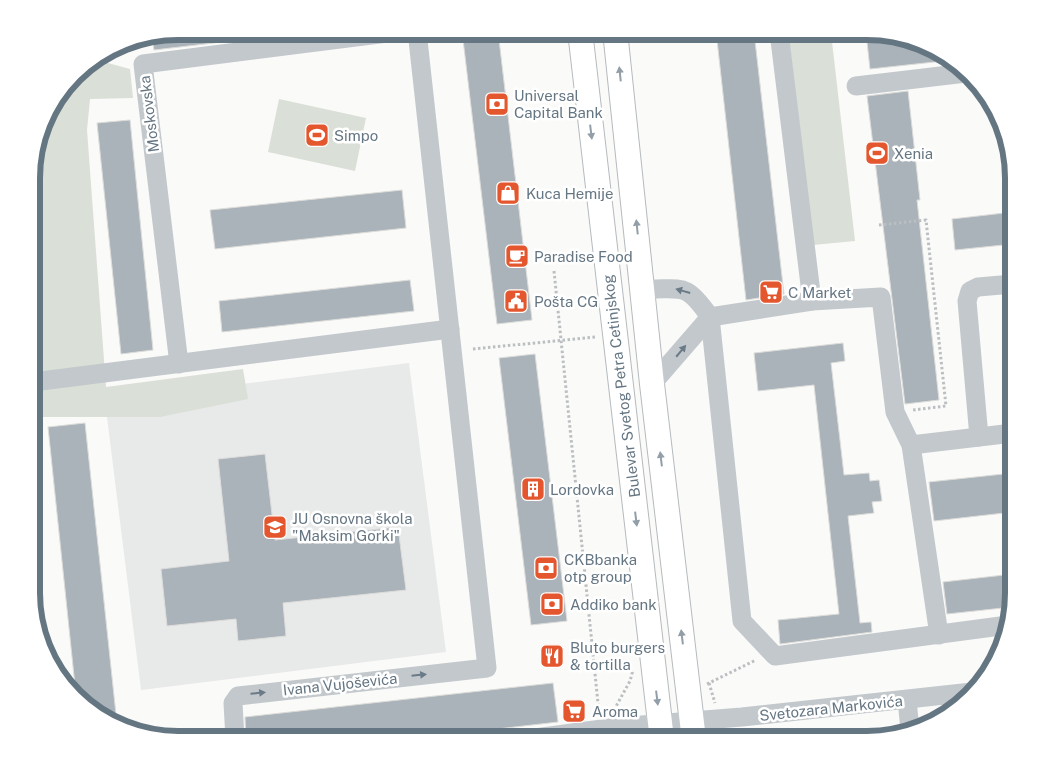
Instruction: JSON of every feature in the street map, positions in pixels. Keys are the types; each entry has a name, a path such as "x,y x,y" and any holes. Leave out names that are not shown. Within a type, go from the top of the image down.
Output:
{"main road":[{"name":"Bulevar Svetog Petra Cetinjskog","path":"581,40 661,731"},
{"name":"Bulevar Svetog Petra Cetinjskog","path":"616,40 644,289 652,384 693,730"}],"street":[{"name":"Moskovska","path":"179,364 143,64 332,40"},
{"path":"40,381 450,330 418,40"},
{"path":"780,40 812,301"},
{"path":"856,86 958,75"},
{"path":"979,437 967,301 970,291 978,287 1005,285"},
{"path":"644,289 678,288 687,291 696,297 710,317 742,621 773,654 1001,626"},
{"path":"710,317 812,301 881,297 895,412 911,445 939,635"},
{"name":"Bulevar Svetog Petra Cetinjskog","path":"652,384 710,317"},
{"name":"Ivana Vujoševića","path":"235,731 233,703 234,698 238,696 487,668 450,330"},
{"path":"911,445 1005,434"},
{"name":"Svetozara Markovića","path":"661,731 693,730 742,717 962,693"},
{"path":"907,700 909,724"}],"path":[{"path":"879,225 926,220 946,406 895,412"},
{"path":"554,271 600,720"},
{"path":"473,349 597,337"},
{"path":"709,683 773,654"}],"shaded area":[{"path":"789,40 832,40 855,241 813,245"},
{"path":"104,62 130,69 133,98 90,99 87,130 106,387 243,369 248,399 160,417 40,417 41,160 47,134 59,109 74,87"},
{"name":"Simpo","path":"279,99 366,118 355,171 268,152"},
{"name":"JU Osnovna škola \"Maksim Gorki\"","path":"409,363 446,652 141,690 105,401"}],"building":[{"path":"169,40 239,40 154,50 153,43"},
{"path":"463,40 499,40 532,320 497,324"},
{"path":"717,40 755,40 784,294 746,300"},
{"path":"867,40 911,47 940,61 870,69"},
{"path":"908,91 920,200 917,200 939,400 905,404 867,96"},
{"path":"130,120 153,350 121,354 97,123"},
{"path":"402,190 406,228 215,249 210,210"},
{"path":"1005,213 1005,245 955,250 952,219"},
{"path":"410,280 414,311 222,332 219,301"},
{"path":"843,343 845,361 831,363 844,475 869,473 870,481 879,480 882,501 872,502 874,513 848,516 860,623 871,622 872,632 780,644 778,620 839,614 814,385 758,391 754,353"},
{"name":"Lordovka","path":"535,354 567,621 531,625 499,358"},
{"path":"85,423 116,717 101,708 75,685 48,427"},
{"path":"265,454 275,540 398,527 406,590 283,603 286,636 238,641 236,619 167,626 161,569 229,561 218,459"},
{"path":"1005,474 1005,513 934,521 929,482"},
{"path":"1005,575 1004,608 947,614 943,582"},
{"path":"553,683 558,722 480,731 246,731 245,717"}],"place":[{"name":"Universal Capital Bank","path":"497,104"},
{"name":"Simpo","path":"317,135"},
{"name":"Xenia","path":"877,153"},
{"name":"Kuca Hemije","path":"508,193"},
{"name":"Paradise Food","path":"517,256"},
{"name":"C Market","path":"771,292"},
{"name":"Pošta CG","path":"516,301"},
{"name":"Lordovka","path":"533,489"},
{"name":"JU Osnovna škola \"Maksim Gorki\"","path":"275,527"},
{"name":"CKBbanka otp group","path":"546,568"},
{"name":"Addiko bank","path":"552,604"},
{"name":"Bluto burgers & tortilla","path":"552,656"},
{"name":"Aroma","path":"574,711"}]}
